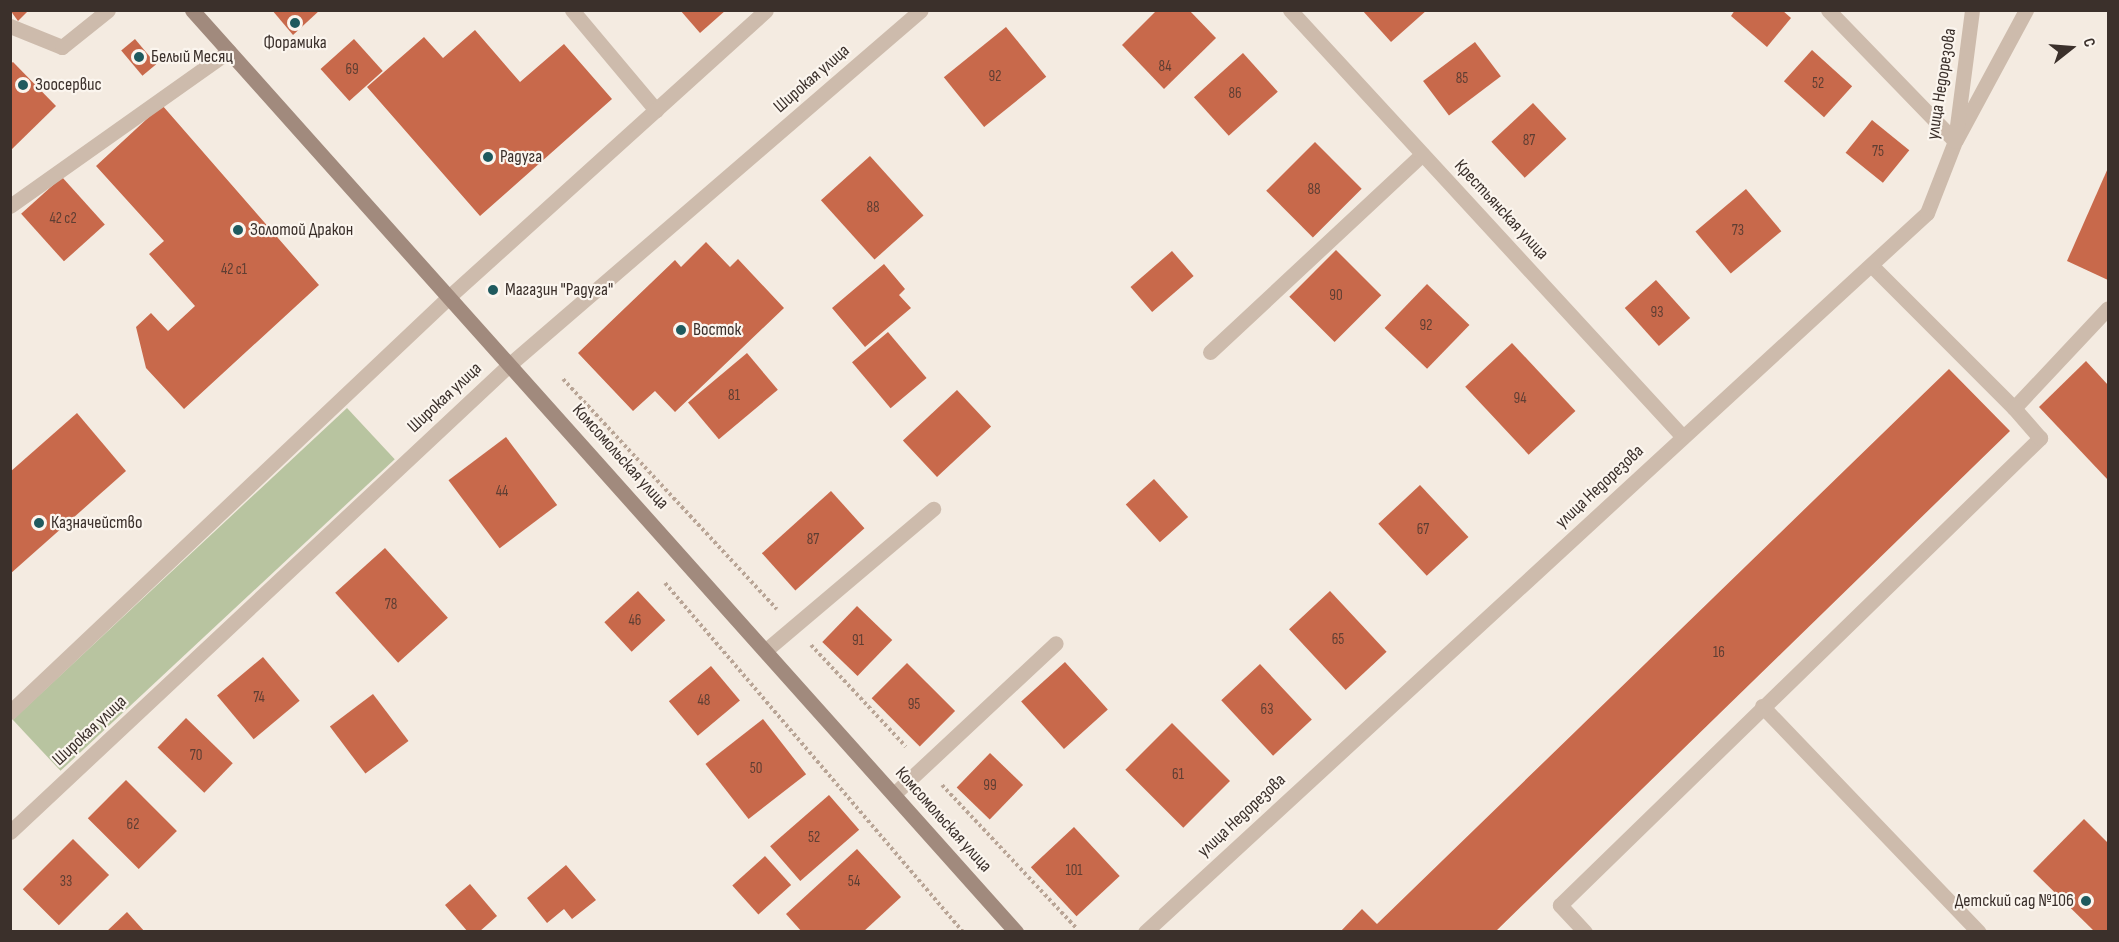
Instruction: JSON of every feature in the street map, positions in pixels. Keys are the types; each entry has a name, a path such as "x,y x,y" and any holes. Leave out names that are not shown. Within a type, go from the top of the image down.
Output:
{"main road":[{"name":"Комсомольская улица","path":"192,10 452,294 510,364 1016,932"}],"street":[{"path":"10,26 62,47 108,10"},
{"path":"572,10 656,110"},
{"path":"10,712 452,294 766,10"},
{"name":"Широкая улица","path":"10,832 510,364 921,10"},
{"name":"Крестьянская улица","path":"1290,10 1683,437"},
{"path":"1828,10 1955,141 2026,10"},
{"name":"улица Недорезова","path":"1145,932 1927,213 1955,141 1971,10"},
{"path":"10,206 229,51"},
{"path":"1210,352 1422,154"},
{"path":"1585,932 1560,905 2040,438 2014,408 1871,265"},
{"path":"2014,408 2109,308"},
{"path":"766,650 933,509"},
{"path":"894,794 923,764 1056,643"},
{"path":"1762,706 1979,932"}],"path":[{"path":"563,379 1077,929"},
{"path":"656,572 963,932"}],"green space":[{"path":"347,408 395,459 61,771 13,720"}],"building":[{"path":"10,10 29,10 18,21"},
{"name":"Форамика","path":"272,10 320,10 293,35"},
{"path":"680,10 726,10 700,33"},
{"path":"1157,10 1189,10 1216,38 1164,89 1122,45"},
{"path":"1362,10 1427,10 1391,42"},
{"path":"1735,10 1782,10 1791,18 1767,47 1731,16"},
{"path":"1006,27 1046,77 984,127 944,77"},
{"name":"Радуга","path":"475,30 520,82 564,44 612,99 480,216 367,87 424,37 443,58"},
{"name":"Белый Месяц","path":"135,39 156,64 142,76 121,51"},
{"path":"354,39 383,71 349,101 321,69"},
{"path":"1475,42 1501,76 1449,115 1423,81"},
{"path":"1812,50 1852,86 1824,117 1784,81"},
{"path":"1243,53 1278,92 1229,136 1194,97"},
{"name":"Зоосервис","path":"13,62 56,106 10,151 10,64"},
{"path":"1533,103 1566,139 1525,178 1491,142"},
{"path":"162,105 319,285 184,409 146,368 136,327 151,313 168,331 195,306 149,254 164,241 96,166"},
{"path":"1872,120 1909,150 1883,183 1846,153"},
{"path":"1315,142 1362,189 1313,237 1266,191"},
{"path":"870,156 924,215 874,260 821,200"},
{"path":"2108,168 2108,280 2067,261"},
{"path":"62,177 105,225 64,261 21,214"},
{"path":"1746,189 1781,231 1731,274 1695,231"},
{"name":"Восток","path":"706,242 730,267 738,259 784,308 675,412 655,391 633,411 578,353 675,260 681,267"},
{"path":"1336,250 1381,295 1335,342 1289,297"},
{"path":"1172,251 1194,276 1152,312 1130,287"},
{"path":"884,264 905,289 899,295 911,308 865,347 832,308"},
{"path":"1656,280 1690,318 1659,346 1625,308"},
{"path":"1427,284 1469,325 1427,369 1385,328"},
{"path":"888,332 927,378 891,408 852,362"},
{"path":"1512,343 1575,411 1529,455 1465,387"},
{"path":"747,353 778,390 719,439 688,402"},
{"path":"2086,361 2108,385 2108,480 2039,407"},
{"path":"1949,369 2010,431 1495,932 1340,932 1362,909 1377,924"},
{"path":"957,390 991,427 937,477 903,440"},
{"name":"Казначейство","path":"77,413 126,471 10,574 10,472"},
{"path":"506,437 557,505 500,548 448,480"},
{"path":"1154,479 1188,517 1160,542 1126,504"},
{"path":"1420,485 1468,537 1427,576 1378,524"},
{"path":"831,491 864,528 795,590 762,553"},
{"path":"385,548 448,618 398,663 335,593"},
{"path":"638,591 665,620 632,652 604,622"},
{"path":"1330,591 1387,652 1346,690 1289,629"},
{"path":"857,606 892,640 858,676 822,642"},
{"path":"263,657 300,701 254,739 217,696"},
{"path":"1065,662 1108,710 1064,749 1021,701"},
{"path":"907,663 955,711 920,746 872,698"},
{"path":"1260,664 1312,720 1273,756 1221,700"},
{"path":"711,666 740,700 698,736 669,701"},
{"path":"373,694 409,741 365,774 330,726"},
{"path":"186,718 233,763 204,793 158,747"},
{"path":"763,719 806,774 749,819 705,764"},
{"path":"1172,723 1230,781 1183,828 1125,770"},
{"path":"990,753 1023,785 990,819 957,788"},
{"path":"126,780 177,831 139,869 88,818"},
{"path":"829,795 859,830 800,881 770,846"},
{"name":"Детский сад №106","path":"2084,819 2108,843 2108,932 2095,932 2033,871"},
{"path":"1074,827 1120,876 1077,916 1031,867"},
{"path":"73,839 109,875 59,925 23,889"},
{"path":"857,849 901,897 863,932 802,932 786,914"},
{"path":"765,856 791,885 758,914 732,885"},
{"path":"566,865 596,900 572,919 564,909 547,923 527,898"},
{"path":"470,884 497,916 479,932 468,932 445,905"},
{"path":"127,912 145,932 106,932"}],"place":[{"name":"Форамика","path":"295,23"},
{"name":"Белый Месяц","path":"139,57"},
{"name":"Зоосервис","path":"23,85"},
{"name":"Радуга","path":"488,157"},
{"name":"Золотой Дракон","path":"238,230"},
{"name":"Магазин \"Радуга\"","path":"493,290"},
{"name":"Восток","path":"681,330"},
{"name":"Казначейство","path":"39,523"},
{"name":"Детский сад №106","path":"2086,901"}]}
